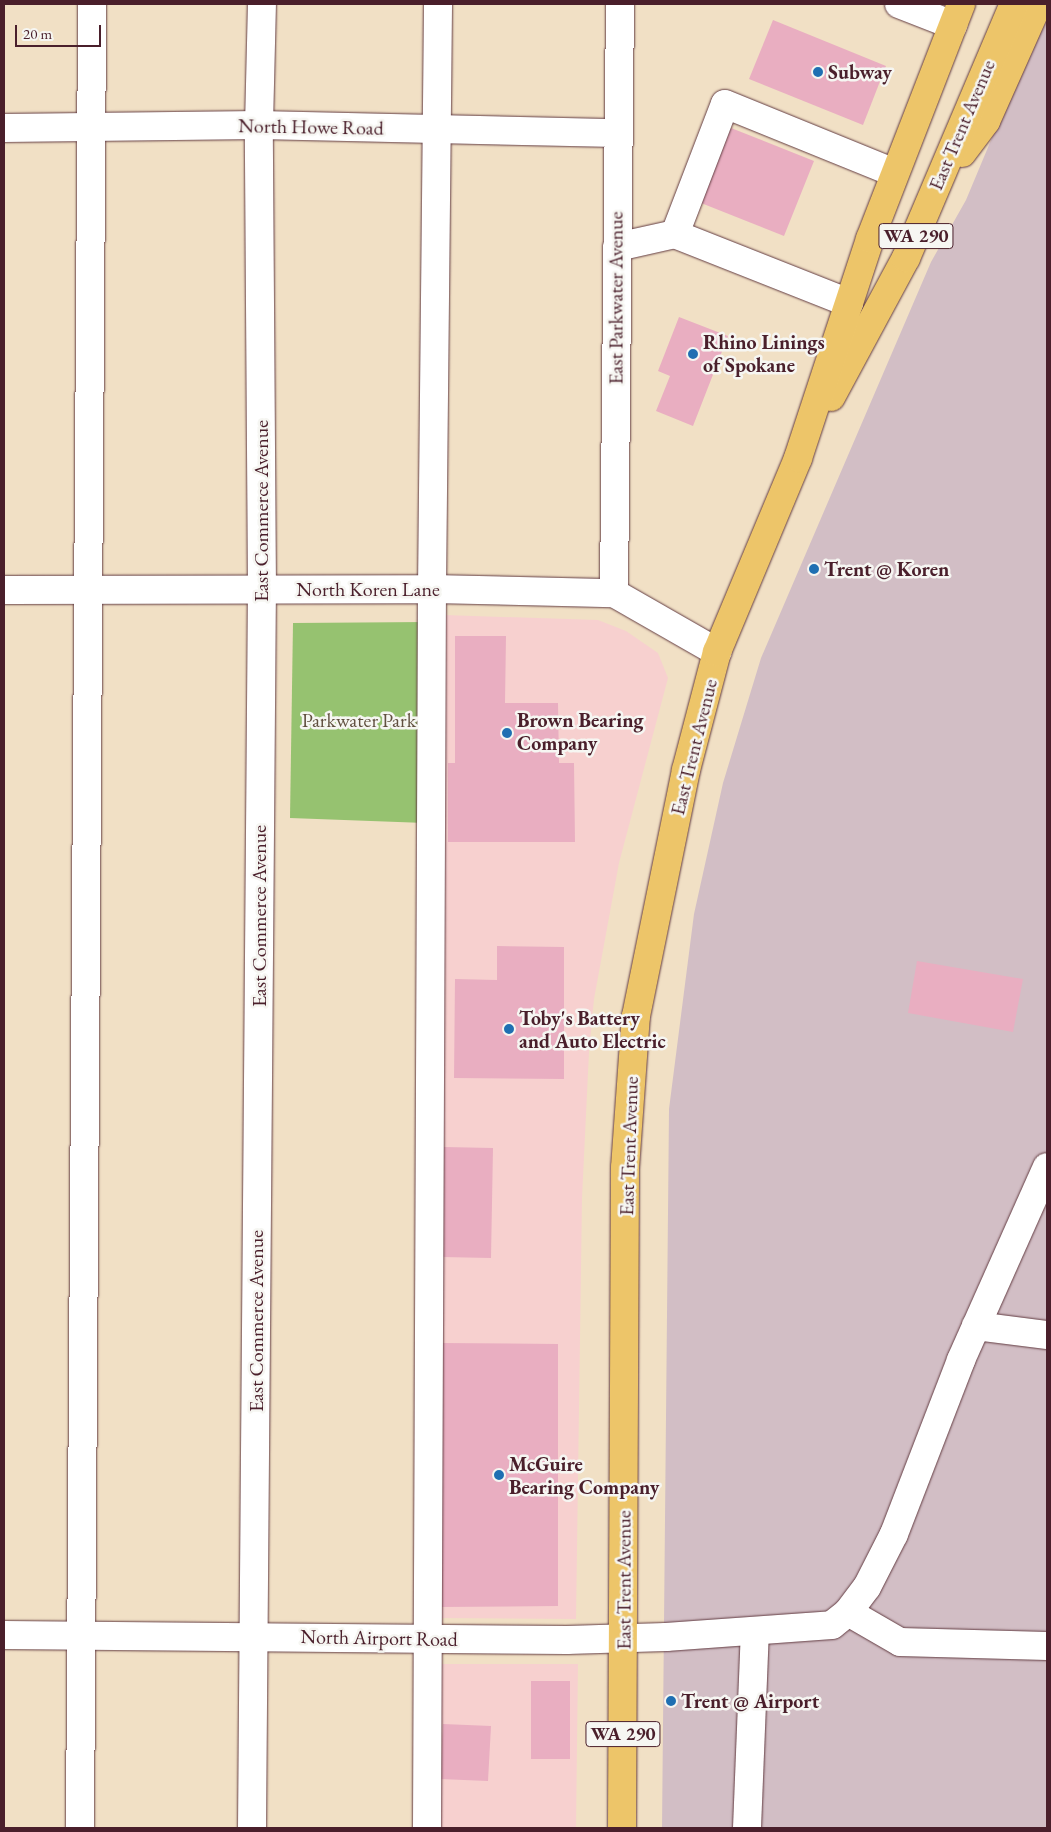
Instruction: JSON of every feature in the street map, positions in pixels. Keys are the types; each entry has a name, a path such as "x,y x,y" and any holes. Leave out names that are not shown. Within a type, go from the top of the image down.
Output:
{"main road":[{"name":"East Trent Avenue","path":"798,458 906,258 1014,4"},
{"path":"937,186 986,121 1038,4"},
{"name":"East Trent Avenue","path":"622,1828 625,1158 636,1016 686,770 718,652 798,458 848,303 895,174 957,14"}],"street":[{"path":"80,1828 86,590 92,4"},
{"name":"East Commerce Avenue","path":"252,1828 262,590 259,125 262,4"},
{"path":"427,1828 432,589 438,4"},
{"name":"East Parkwater Avenue","path":"614,593 617,133 620,4"},
{"path":"899,4 957,14"},
{"path":"675,234 725,104 895,174"},
{"name":"North Howe Road","path":"4,128 259,125 617,133"},
{"path":"617,247 675,234 848,303"},
{"name":"North Koren Lane","path":"4,590 432,589 614,593 718,652"},
{"name":"North Airport Road","path":"4,1635 624,1639 824,1627 848,1612 867,1588 894,1534 976,1326 1047,1167"},
{"path":"976,1326 1047,1336"},
{"path":"848,1612 900,1642 1047,1646"},
{"path":"747,1828 755,1632"}],"shaded area":[{"path":"1047,6 1047,1828 662,1828 669,1109 694,914 723,783 761,658 931,262 966,200"},
{"path":"444,615 598,620 626,631 658,653 668,678 619,863 594,999 589,1052 582,1198 576,1619 437,1618"},
{"path":"435,1664 578,1664 576,1828 434,1828"}],"green space":[{"name":"Parkwater Park","path":"426,622 425,823 290,818 293,623"}],"building":[{"name":"Subway","path":"773,20 886,66 863,125 749,79"},
{"path":"731,128 814,161 784,236 701,203"},
{"name":"Rhino Linings of Spokane","path":"679,317 728,336 693,426 656,411 670,376 658,371"},
{"name":"Brown Bearing Company","path":"455,636 506,636 505,703 558,703 559,763 574,763 575,842 448,842 448,763 455,763"},
{"name":"Toby's Battery and Auto Electric","path":"497,946 564,947 564,1079 454,1078 455,979 497,980"},
{"path":"917,961 1023,979 1013,1032 908,1013"},
{"path":"444,1147 493,1148 491,1258 442,1257"},
{"name":"McGuire Bearing Company","path":"440,1343 558,1344 558,1606 440,1607"},
{"path":"531,1681 570,1681 570,1759 531,1759"},
{"path":"443,1724 491,1726 488,1781 440,1779"}],"place":[{"name":"Subway","path":"818,72"},
{"name":"Rhino Linings of Spokane","path":"693,354"},
{"name":"Trent @ Koren","path":"814,569"},
{"name":"Brown Bearing Company","path":"507,733"},
{"name":"Toby's Battery and Auto Electric","path":"509,1029"},
{"name":"McGuire Bearing Company","path":"499,1475"},
{"name":"Trent @ Airport","path":"671,1701"}]}
